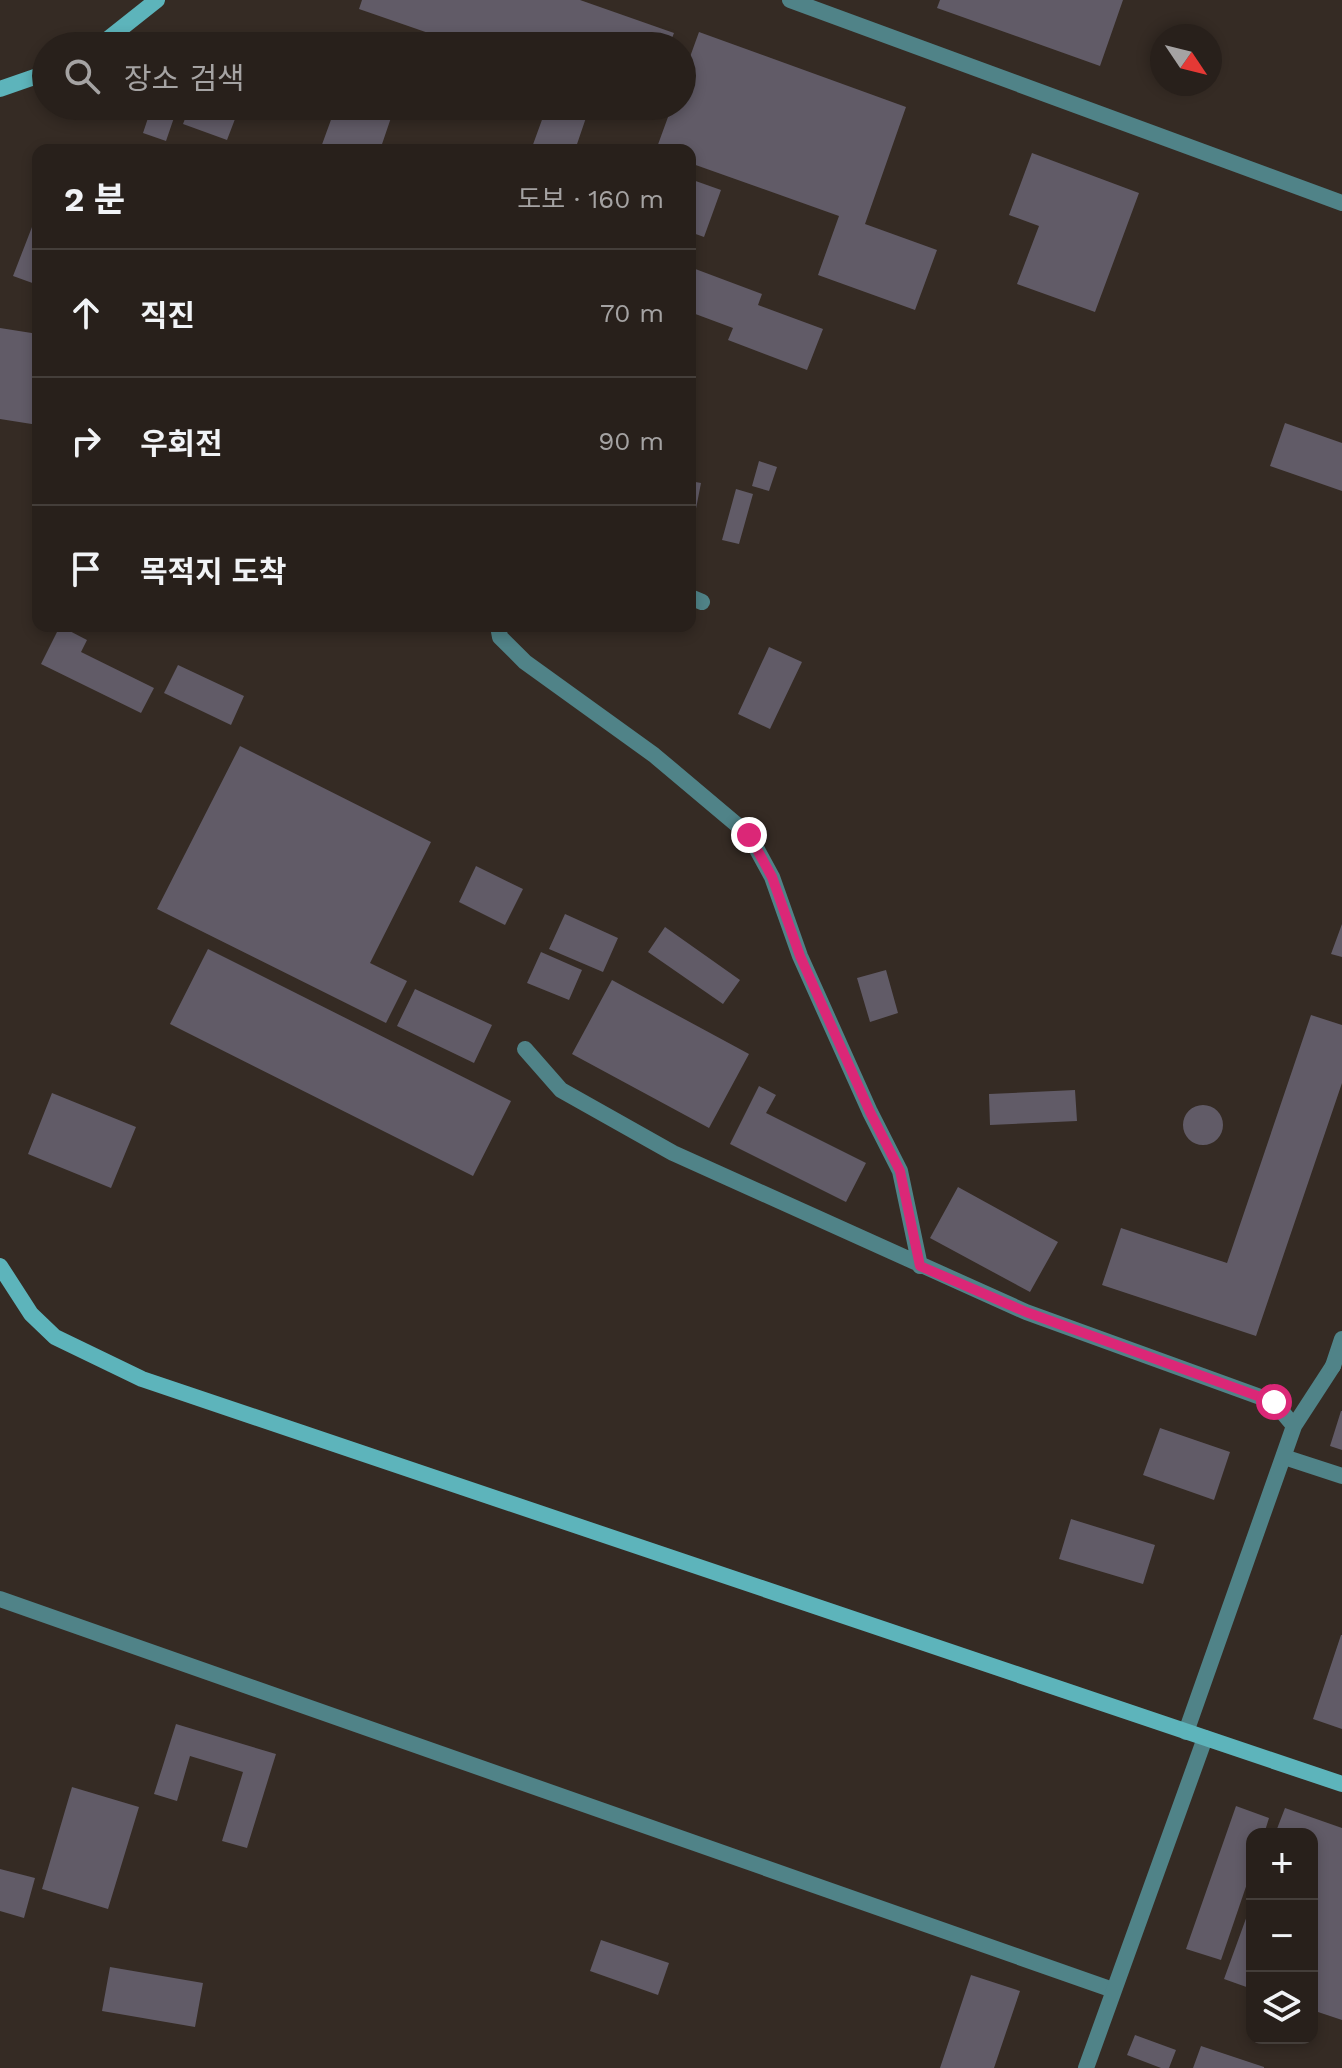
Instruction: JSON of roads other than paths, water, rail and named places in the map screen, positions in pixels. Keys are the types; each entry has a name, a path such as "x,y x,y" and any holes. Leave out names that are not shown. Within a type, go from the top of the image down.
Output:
{"street":[{"path":"117,32 157,0"},
{"path":"790,0 1342,203"},
{"path":"0,89 32,78"},
{"path":"499,632 500,637 525,662 654,755 749,835 772,877 800,956 900,1171 920,1266"},
{"path":"525,1049 561,1090 673,1153 1026,1312 1274,1402 1294,1426"},
{"path":"0,1266 31,1314 55,1337 142,1379 1342,1784"},
{"path":"1186,1732 1294,1426 1333,1366 1342,1339"},
{"path":"1284,1457 1342,1476"},
{"path":"0,1599 1113,1990"},
{"path":"1086,2068 1205,1738"}]}
